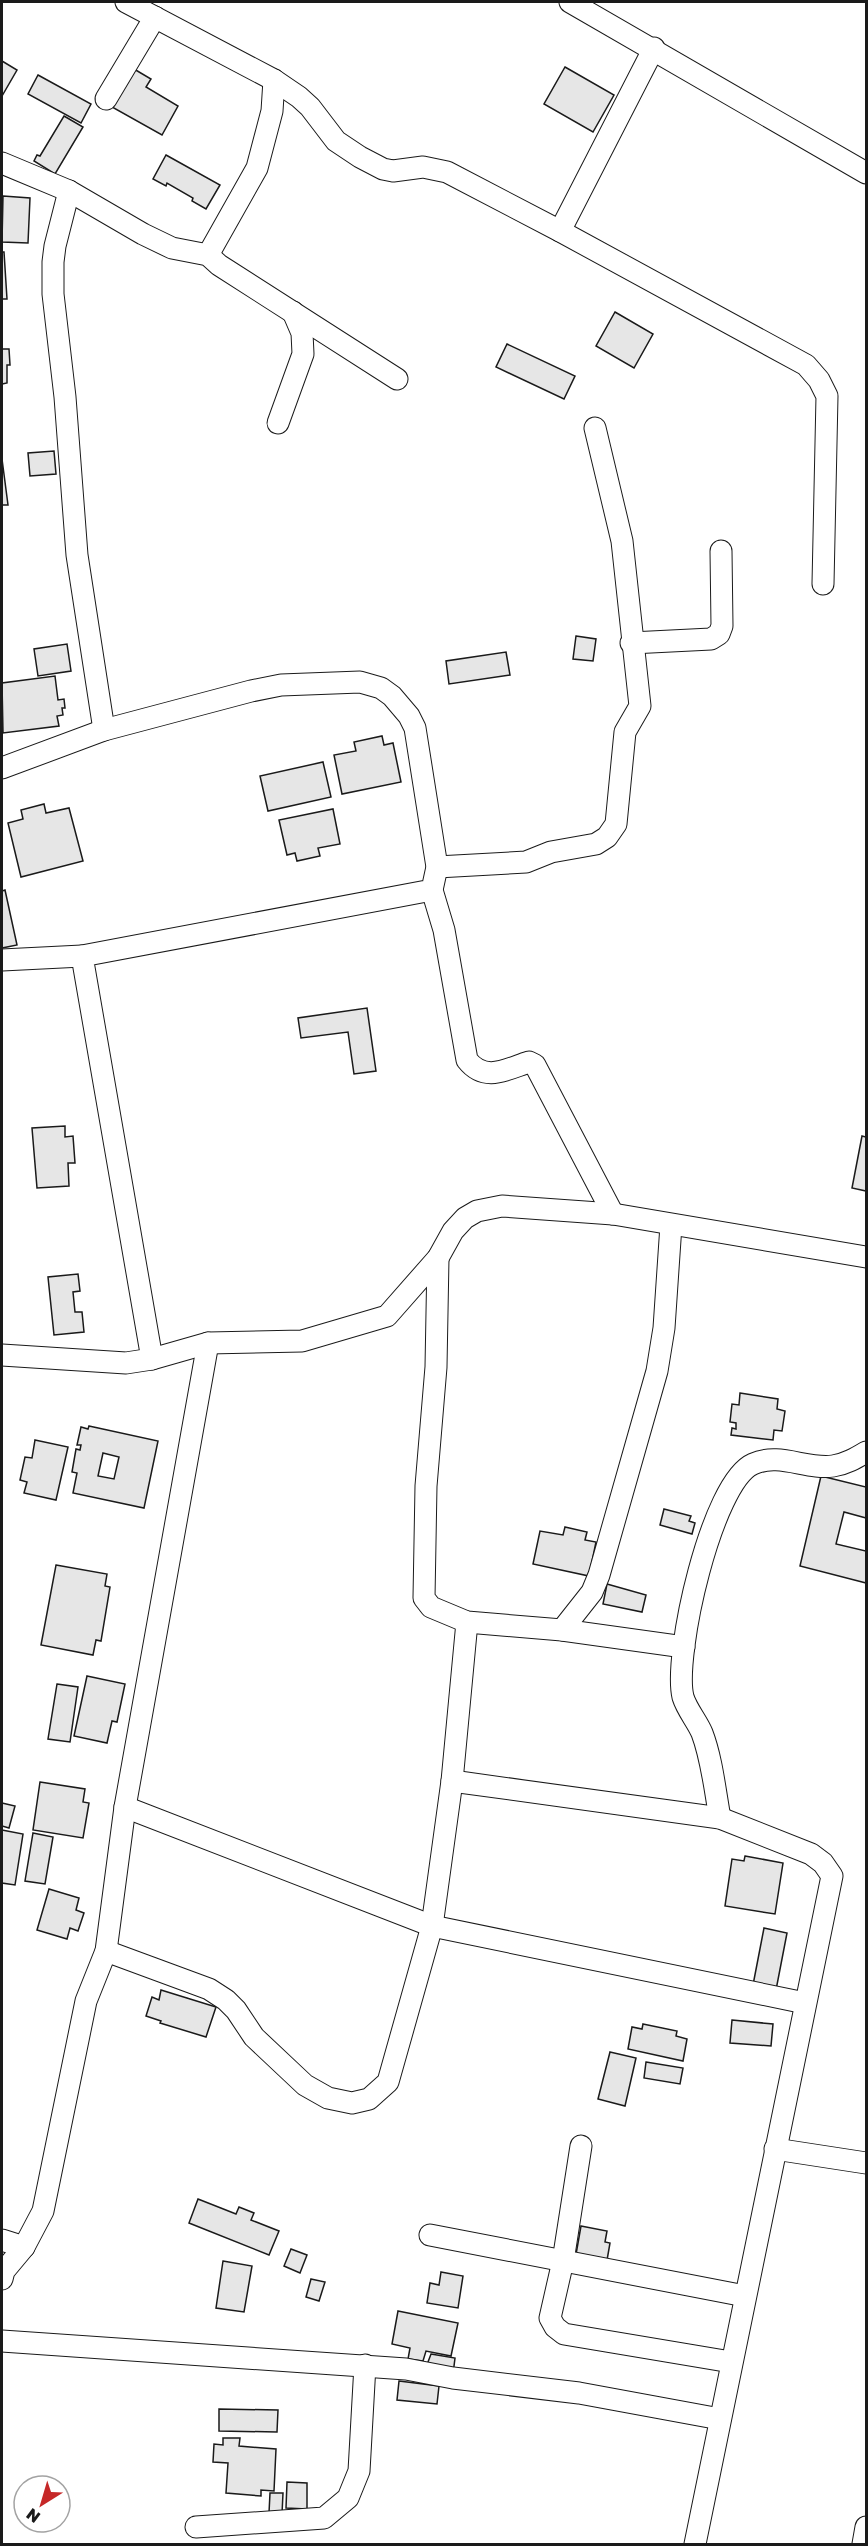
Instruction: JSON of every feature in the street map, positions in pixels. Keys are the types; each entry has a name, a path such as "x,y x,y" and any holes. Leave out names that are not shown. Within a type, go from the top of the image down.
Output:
{"street":[{"path":"570,2 593,7 654,48 867,172"},
{"path":"133,3 274,80 310,107 336,141 360,157 383,169 393,171 423,167 447,172 806,365 819,380 827,396 823,584"},
{"path":"106,99 155,17"},
{"path":"560,231 654,48"},
{"path":"208,255 257,168 272,111 274,80"},
{"path":"2,163 69,191 172,248 208,255 219,265 397,379"},
{"path":"69,191 55,246 53,294 65,397 77,555 104,730"},
{"path":"278,423 303,354 302,333 293,312"},
{"path":"437,867 526,861 550,852 596,844 607,837 616,824 625,732 640,706 622,541 595,428"},
{"path":"632,643 711,639 719,634 722,626 721,551"},
{"path":"2,768 104,730 252,691 281,685 360,682 381,688 400,704 415,728 437,867 432,890 444,930 467,1060 473,1067 487,1074 501,1072 530,1062 535,1065 613,1214"},
{"path":"2,960 82,956 432,890"},
{"path":"82,956 153,1359"},
{"path":"2,1355 126,1363 153,1359 208,1343 302,1341 387,1316 438,1258 453,1231 465,1218 477,1211 502,1206 613,1214 867,1257"},
{"path":"562,1630 592,1592 600,1575 657,1371 664,1328 671,1225"},
{"path":"438,1258 436,1367 426,1486 424,1598 431,1606 466,1622 562,1630 684,1647"},
{"path":"2,2279 4,2271 24,2247 43,2211 87,2001 106,1951 125,1807 208,1343"},
{"path":"720,1818 703,1736 683,1696 684,1647 703,1555 728,1489 741,1472 753,1464 770,1459 832,1467 848,1463 867,1452"},
{"path":"106,1951 209,1989 236,2010 254,2037 305,2085 328,2098 352,2103 369,2099 388,2082 432,1926 452,1782 466,1622"},
{"path":"452,1782 720,1818 811,1854 823,1863 832,1876 694,2544"},
{"path":"125,1807 432,1926 805,2003"},
{"path":"582,2146 563,2261 550,2318 555,2327 564,2334 731,2362"},
{"path":"775,2149 867,2163"},
{"path":"429,2235 745,2296"},
{"path":"2,2240 24,2247"},
{"path":"2,2341 406,2369 453,2378 579,2393 720,2419"},
{"path":"196,2527 324,2518 348,2498 359,2471 365,2365"},
{"path":"863,2544 867,2527"}],"building":[{"path":"2,61 17,70 2,96"},
{"path":"565,67 614,95 593,132 544,104"},
{"path":"134,69 151,79 146,87 178,106 162,135 112,107"},
{"path":"38,75 91,104 81,123 28,94"},
{"path":"64,116 83,127 55,174 34,161 37,155 40,156"},
{"path":"166,155 220,185 206,209 192,201 193,198 167,183 166,186 153,179"},
{"path":"3,196 30,198 28,243 2,242"},
{"path":"2,252 4,252 7,299 2,299"},
{"path":"615,312 653,334 634,368 596,346"},
{"path":"507,344 575,376 564,399 496,367"},
{"path":"2,349 9,349 10,365 7,365 7,383 2,384"},
{"path":"54,451 56,474 30,476 28,453"},
{"path":"2,459 8,505 2,505"},
{"path":"576,636 596,639 593,661 573,659"},
{"path":"67,644 71,671 38,676 34,649"},
{"path":"506,652 510,675 449,684 446,661"},
{"path":"55,676 58,700 64,699 65,708 62,708 63,715 57,716 59,726 3,733 2,683"},
{"path":"382,736 384,745 393,743 401,782 342,794 334,755 356,751 354,742"},
{"path":"323,762 331,797 268,811 260,776"},
{"path":"44,804 46,813 69,808 83,861 21,877 8,823 23,819 21,810"},
{"path":"333,809 340,844 318,848 320,856 297,861 295,853 287,855 279,820"},
{"path":"5,890 17,945 2,948 2,891"},
{"path":"367,1008 376,1071 354,1074 348,1032 301,1038 298,1018"},
{"path":"65,1126 65,1137 73,1136 75,1163 68,1163 69,1186 37,1188 32,1128"},
{"path":"862,1136 866,1137 866,1191 852,1188"},
{"path":"78,1274 80,1291 73,1292 75,1312 82,1312 84,1332 54,1335 48,1277"},
{"path":"740,1393 778,1399 777,1409 785,1411 782,1431 774,1430 773,1440 731,1435 732,1428 736,1429 736,1423 730,1422 732,1404 739,1405"},
{"path":"89,1426 158,1441 144,1508 73,1493 77,1473 72,1472 76,1449 80,1450 81,1445 77,1445 81,1427 88,1429","holes":["103,1453 119,1457 114,1479 98,1476"]},
{"path":"35,1440 68,1447 56,1500 24,1493 27,1482 20,1480 25,1457 32,1458"},
{"path":"821,1476 866,1487 866,1518 844,1512 836,1544 866,1551 866,1583 800,1566"},
{"path":"664,1509 691,1516 689,1521 695,1523 692,1534 660,1525"},
{"path":"565,1527 587,1532 585,1540 596,1542 589,1576 533,1564 540,1531 563,1535"},
{"path":"56,1565 107,1574 105,1586 110,1587 101,1641 96,1640 93,1655 41,1645"},
{"path":"607,1584 646,1595 642,1612 603,1604"},
{"path":"87,1676 125,1684 117,1722 112,1721 107,1743 74,1736"},
{"path":"57,1684 78,1687 70,1742 48,1739"},
{"path":"40,1782 85,1789 83,1802 89,1803 83,1838 33,1830"},
{"path":"2,1803 15,1806 9,1828 2,1826"},
{"path":"2,1830 23,1834 15,1885 2,1883"},
{"path":"33,1833 53,1837 45,1884 25,1881"},
{"path":"745,1856 783,1863 775,1914 725,1906 732,1859 744,1861"},
{"path":"49,1889 79,1898 76,1910 84,1913 78,1931 70,1928 67,1939 37,1930"},
{"path":"764,1928 787,1933 776,1990 753,1985"},
{"path":"161,1990 216,2007 206,2037 160,2023 161,2021 146,2016 152,1997 159,2000"},
{"path":"732,2020 773,2024 771,2046 730,2043"},
{"path":"643,2024 677,2031 676,2036 687,2039 683,2061 628,2049 632,2027 642,2029"},
{"path":"610,2052 636,2058 625,2106 598,2099"},
{"path":"646,2062 683,2068 680,2084 644,2078"},
{"path":"198,2199 236,2214 239,2207 254,2213 251,2220 279,2231 269,2255 189,2223"},
{"path":"581,2226 607,2231 605,2242 610,2243 606,2266 575,2260"},
{"path":"291,2249 307,2255 300,2273 284,2266"},
{"path":"223,2261 252,2266 244,2312 216,2308"},
{"path":"441,2272 463,2276 458,2308 427,2303 430,2283 439,2285"},
{"path":"311,2279 325,2282 319,2301 306,2297"},
{"path":"398,2311 458,2323 451,2356 426,2351 423,2361 408,2359 410,2348 392,2344"},
{"path":"431,2354 455,2358 453,2374 425,2370"},
{"path":"399,2381 439,2386 437,2404 397,2400"},
{"path":"219,2409 278,2410 277,2432 219,2431"},
{"path":"223,2438 240,2438 239,2446 276,2449 274,2491 261,2490 261,2496 226,2493 228,2463 213,2462 214,2444 223,2445"},
{"path":"287,2482 307,2483 307,2509 286,2508"},
{"path":"270,2493 283,2493 282,2514 269,2513"}]}
